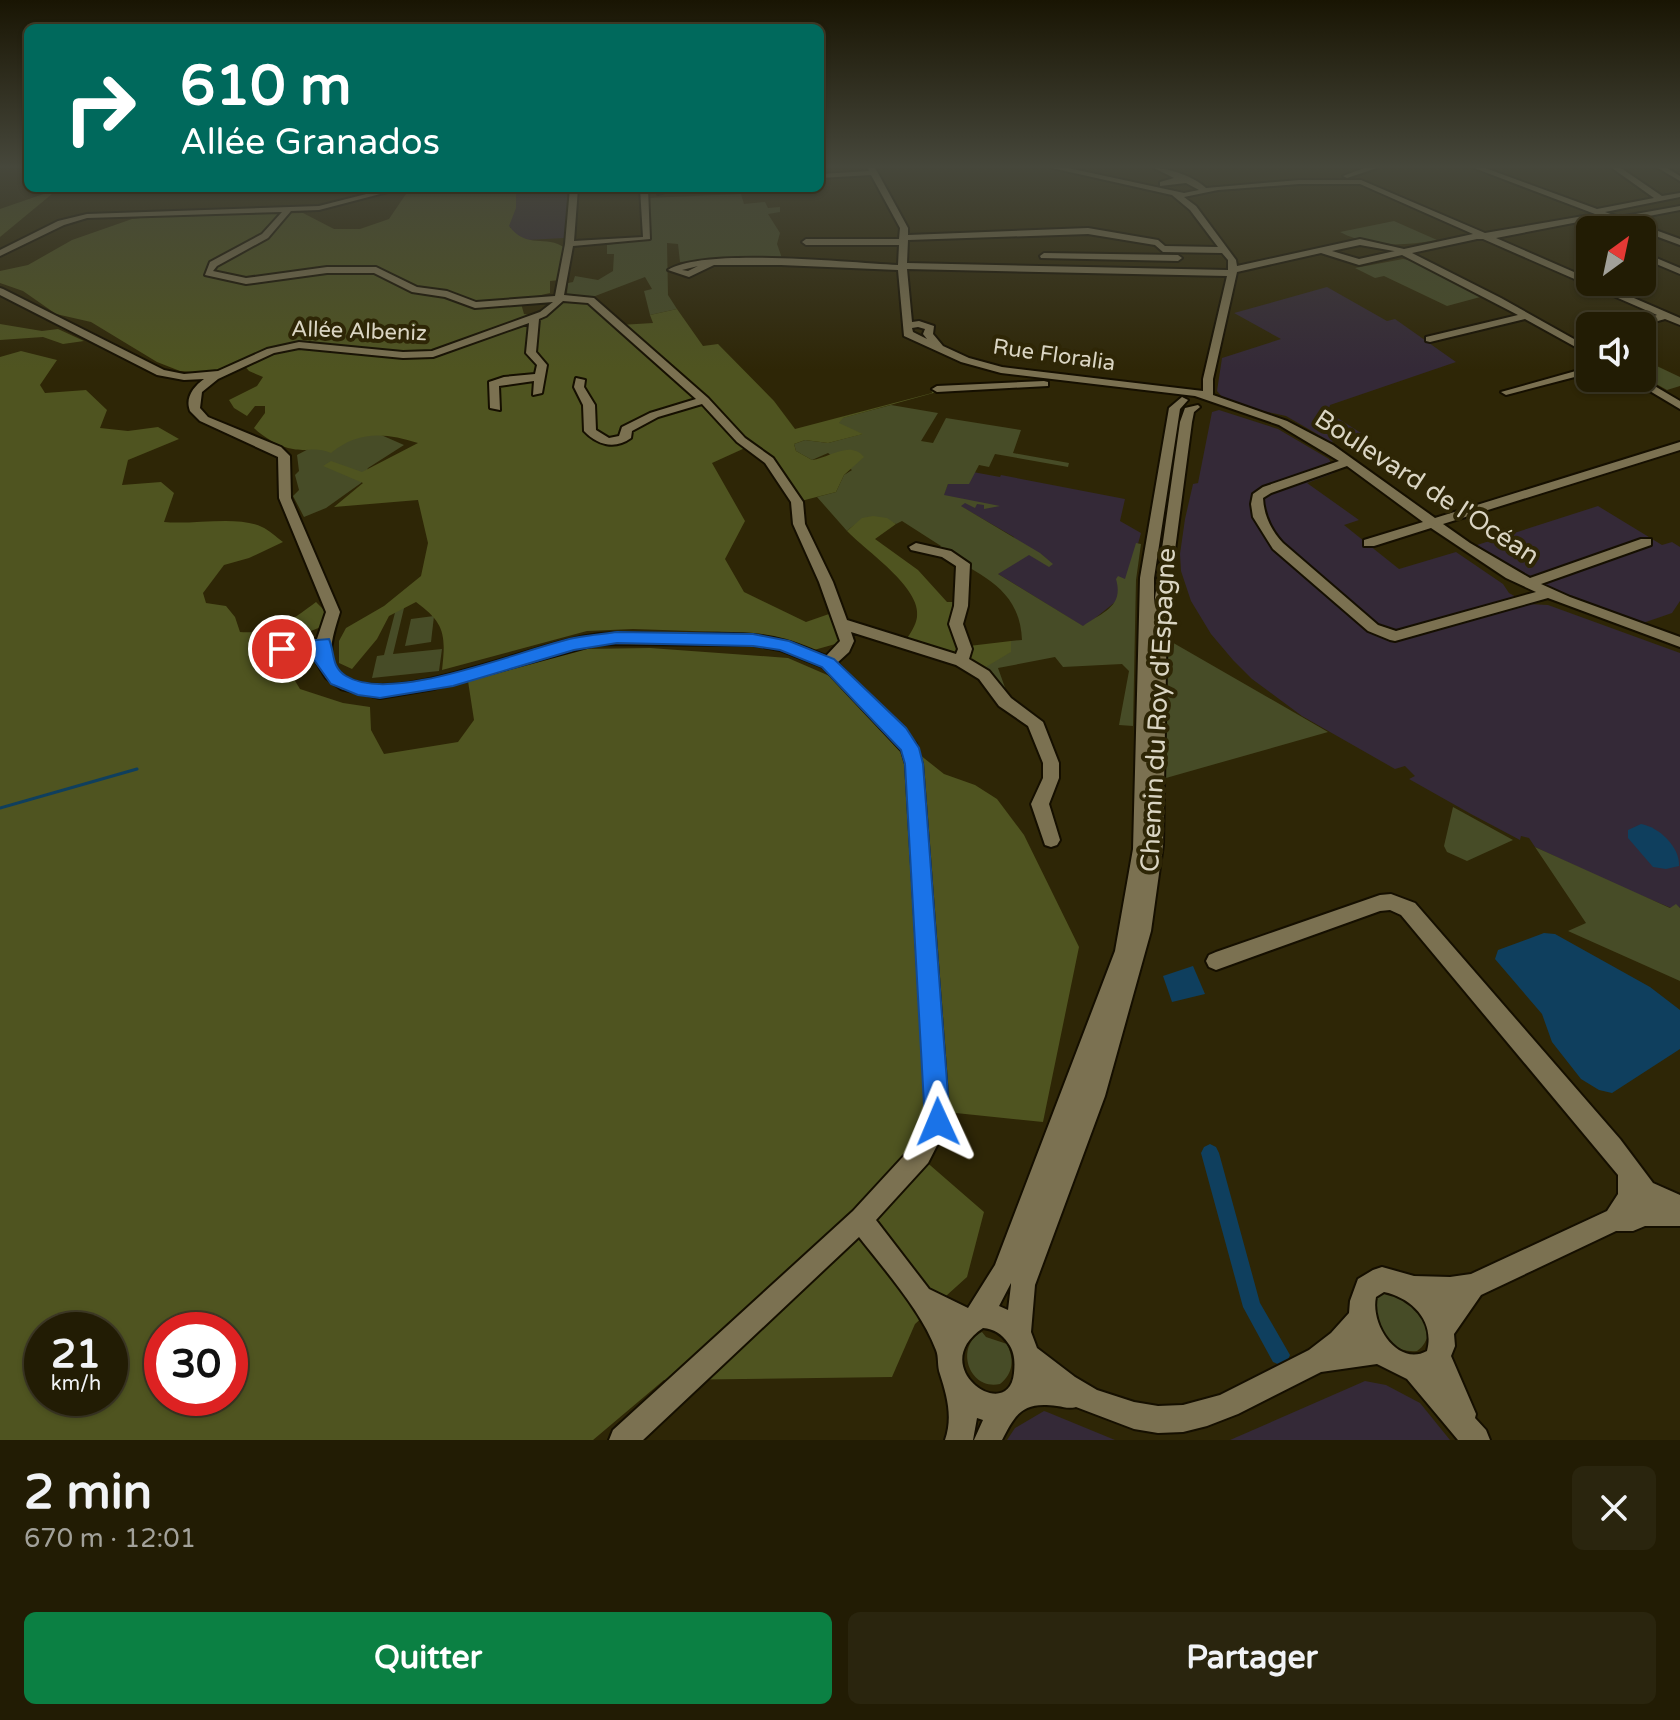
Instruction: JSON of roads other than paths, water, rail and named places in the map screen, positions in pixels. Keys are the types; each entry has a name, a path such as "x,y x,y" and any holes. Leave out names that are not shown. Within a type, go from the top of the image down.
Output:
{"street":[{"path":"0,253 36,235"},
{"path":"266,235 213,264 208,273 246,281 327,270 376,270 415,290 447,294 475,305 561,298 591,300 704,400 741,440 769,461 797,502 799,524 843,624 847,641 828,663"},
{"path":"561,298 570,235"},
{"path":"569,244 644,238 644,235"},
{"path":"903,235 905,311 914,329"},
{"path":"806,242 1002,235"},
{"path":"1112,235 1158,243 1163,249 1225,250"},
{"path":"1208,400 1208,379 1232,266 1214,235"},
{"path":"1465,235 1470,238"},
{"path":"1324,250 1359,262 1491,235"},
{"path":"1486,236 1680,322"},
{"path":"711,263 734,261 1068,271 1232,266 1257,264 1356,243 1402,252 1576,344"},
{"path":"1668,247 1680,250"},
{"path":"1668,247 1676,258"},
{"path":"1668,247 1680,271"},
{"path":"1044,256 1232,266"},
{"name":"Allée Albeniz","path":"0,291 161,373 196,376"},
{"name":"Allée Albeniz","path":"183,379 220,374 271,351 299,345 403,355 439,353 534,318 552,309 561,298"},
{"path":"1430,339 1527,316"},
{"path":"1656,318 1665,316"},
{"path":"534,318 531,353 542,365 537,393"},
{"name":"Rue Floralia","path":"914,329 928,334 932,342 946,352 1001,370 1160,390 1188,398"},
{"name":"Rue Floralia","path":"914,329 946,352"},
{"path":"1572,342 1576,341"},
{"path":"397,369 403,355"},
{"path":"161,373 183,379 183,384 195,395"},
{"path":"220,374 202,384 193,406 199,415 284,456 285,498 331,605 331,620 323,643 323,660 337,680 358,689 380,692 453,679 573,644 617,638 753,640 783,645 828,663 910,748 914,764 938,1122 929,1141 861,1219 623,1440"},
{"path":"1506,392 1576,374"},
{"path":"496,408 493,384 539,377"},
{"path":"937,389 1053,384 1060,378"},
{"path":"1188,398 1208,379"},
{"path":"580,380 579,387 589,405 590,431 606,442 621,441 625,438 626,429 645,419 704,400"},
{"path":"1656,392 1680,406"},
{"name":"Boulevard de l'Océan","path":"1188,398 1208,400 1305,433 1489,562 1530,585 1680,642"},
{"name":"Chemin du Roy d'Espagne","path":"973,1318 1004,1272 1125,951 1142,849 1144,684 1157,565 1175,408 1188,398"},
{"path":"1369,543 1680,446"},
{"path":"1348,462 1260,493 1256,507 1269,537 1373,628 1403,636 1548,593"},
{"path":"1530,585 1540,578 1646,542"},
{"path":"916,547 946,554 963,564 961,606 956,624 965,649 961,661"},
{"name":"Chemin du Roy d'Espagne","path":"1022,1345 1023,1285 1094,1096 1141,931 1154,845 1160,610 1157,565"},
{"path":"843,624 961,661 984,675 1005,702 1035,722 1041,732 1051,769 1051,778 1040,804 1051,840"},
{"path":"282,649 323,643"},
{"path":"1216,961 1380,903 1391,902 1408,909 1587,1116 1630,1173 1640,1201 1633,1219 1615,1219 1472,1286 1412,1288"},
{"path":"1640,1201 1680,1207"},
{"path":"1640,1201 1680,1214"},
{"path":"861,1219 920,1298 950,1349"},
{"path":"1392,1279 1412,1288 1431,1306 1444,1340 1427,1363 1392,1360 1373,1341 1362,1317 1363,1296 1373,1282 1392,1279"},
{"path":"1442,1329 1472,1286"},
{"path":"920,1298 973,1318 1001,1319 1051,1379 1115,1412 1147,1418 1181,1419 1230,1404 1321,1360 1342,1343 1362,1317"},
{"path":"959,1440 964,1424 959,1390 950,1363 950,1349 953,1337 973,1318"},
{"path":"988,1440 1026,1382 1022,1345"},
{"path":"1321,1360 1381,1351"},
{"path":"1427,1363 1472,1435"},
{"path":"959,1390 979,1406 995,1410 1012,1401 1053,1392 1085,1398"}],"water":[{"path":"1641,824 1655,829 1667,839 1676,852 1679,866 1666,869 1653,867 1628,838 1628,830"},
{"path":"1544,933 1555,934 1650,987 1680,1010 1680,1049 1612,1093 1599,1090 1581,1079 1552,1042 1542,1014 1495,959 1498,950"},
{"path":"1193,966 1205,994 1172,1002 1163,976"}],"waterway":[{"path":"0,808 137,769"},
{"path":"1210,1153 1252,1307 1280,1355"}]}
